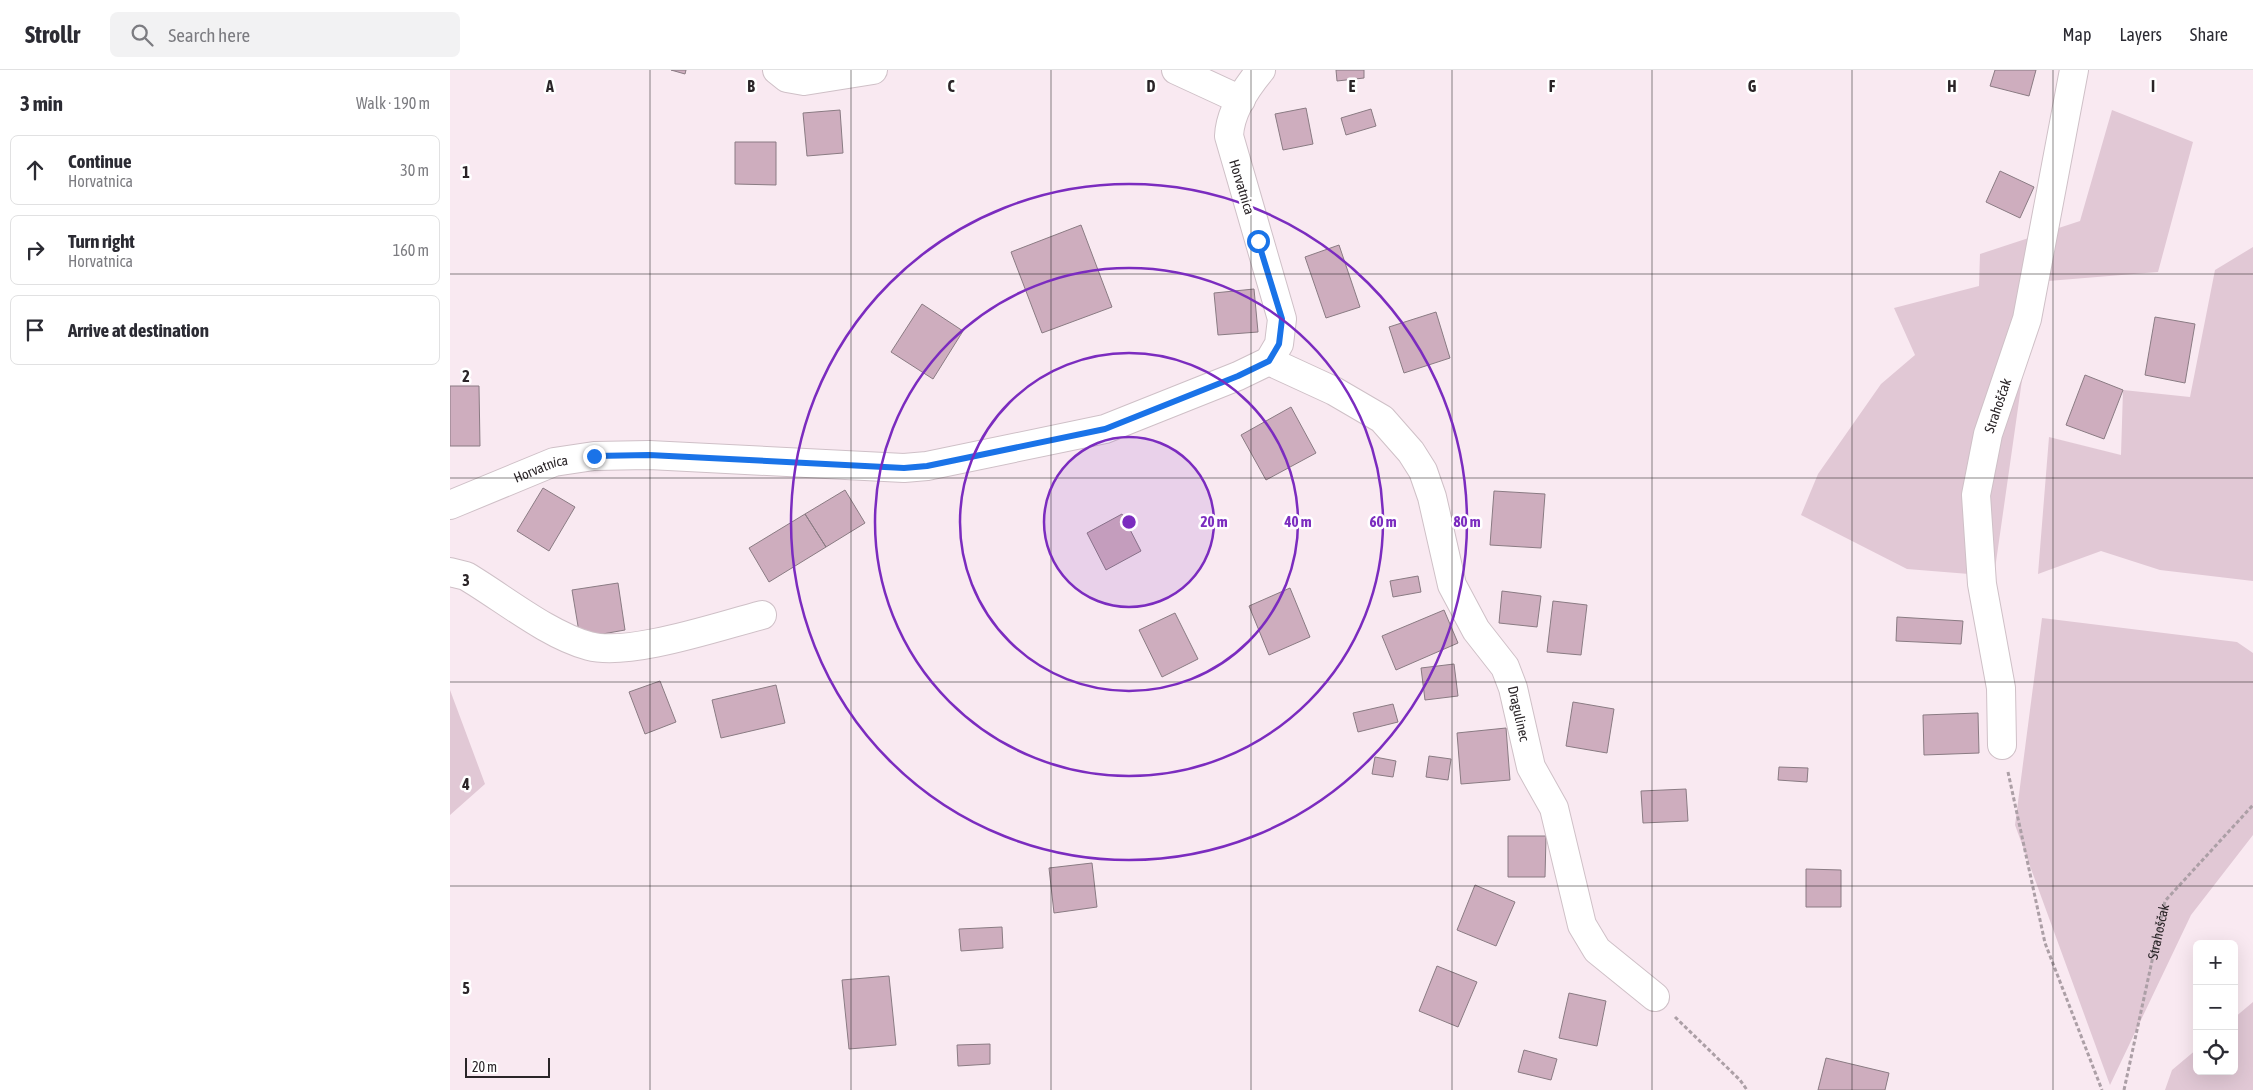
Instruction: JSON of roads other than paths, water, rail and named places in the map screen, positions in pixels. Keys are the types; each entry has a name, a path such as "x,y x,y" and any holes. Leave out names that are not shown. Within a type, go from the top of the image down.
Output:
{"street":[{"path":"777,70 787,78 804,81 873,70"},
{"path":"1176,70 1241,100"},
{"name":"Horvatnica","path":"450,505 554,462 594,456 649,455 904,468 927,466 1105,429 1238,376 1269,361 1279,344 1282,319 1229,136 1229,123 1241,100 1261,70"},
{"name":"Strahoščak","path":"2002,745 2001,688 1982,584 1976,495 1988,434 2027,319 2074,70"},
{"name":"Dragulinec","path":"1269,361 1334,391 1382,419 1415,458 1423,471 1432,497 1452,586 1476,630 1505,667 1513,688 1531,767 1554,808 1582,924 1597,950 1654,998"},
{"path":"450,572 466,576 569,639 591,646 613,648 639,646 762,615"}]}
